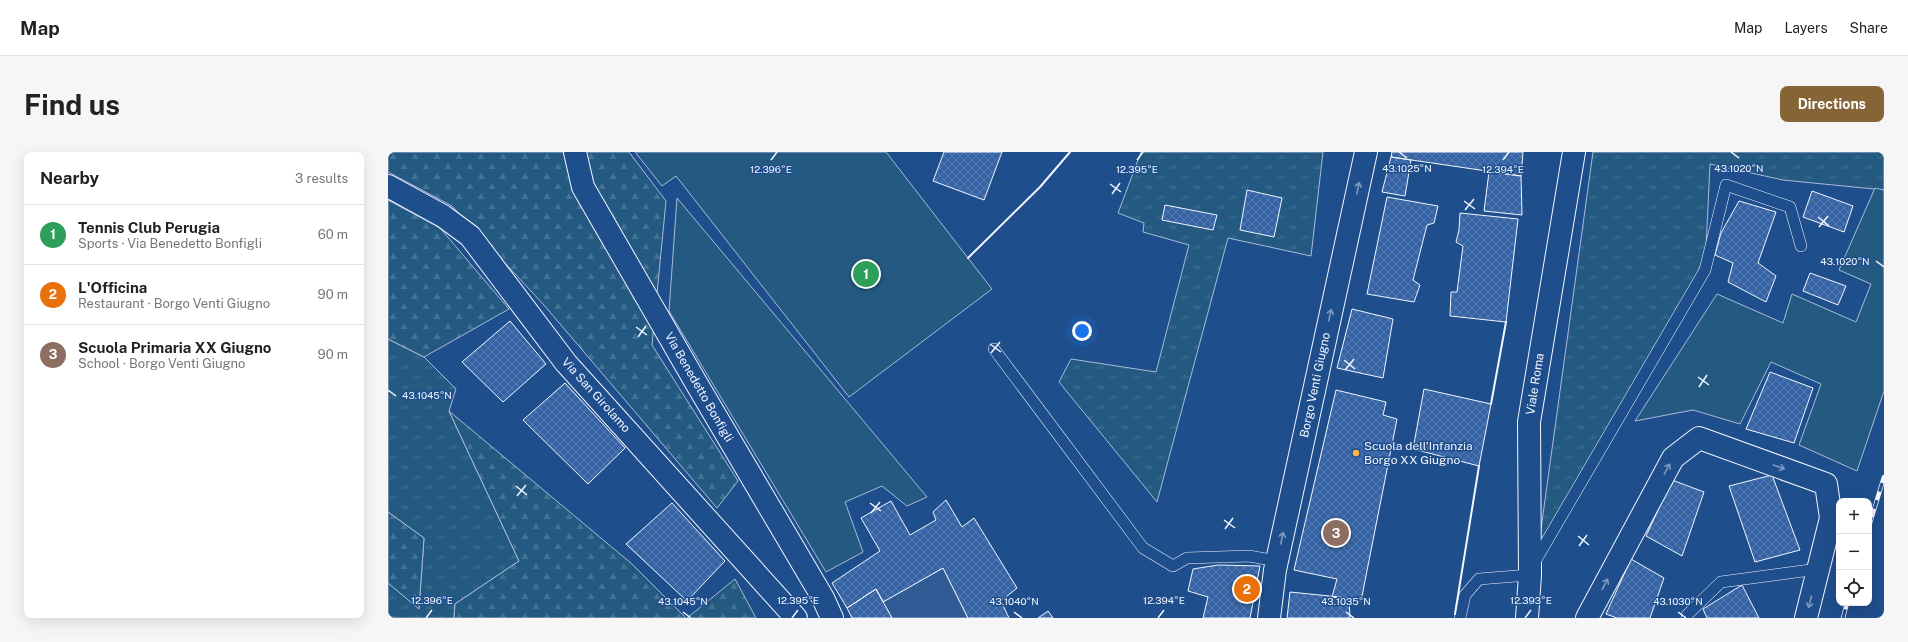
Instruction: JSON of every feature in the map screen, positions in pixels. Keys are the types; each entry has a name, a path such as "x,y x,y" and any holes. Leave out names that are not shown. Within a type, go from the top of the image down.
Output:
{"street":[{"name":"Via Benedetto Bonfigli","path":"576,152 584,187 695,382 823,598 832,618"},
{"name":"Borgo Venti Giugno","path":"1269,618 1277,561 1366,152"},
{"name":"Viale Roma","path":"1527,618 1530,575 1529,422 1574,152"},
{"name":"Via San Girolamo","path":"388,186 443,216 470,236 566,363 796,618"},
{"path":"1587,618 1674,458 1698,438 1826,484 1831,518 1806,618"}],"lane":[{"path":"1460,618 1465,595 1479,579 1530,575 1537,558 1706,270 1726,185 1790,207 1801,246"},
{"path":"994,349 1143,548 1173,566 1187,558 1249,556 1277,561"},
{"path":"1687,618 1687,615 1721,582 1818,569"}],"green space":[{"path":"388,152 629,152 666,201 652,345 738,481 717,508 543,304 452,206 388,172"},
{"path":"635,152 886,152 992,289 849,397 676,176 662,186"},
{"path":"1141,152 1323,152 1311,256 1228,238 1157,502 1059,382 1071,359 1156,372 1189,245 1143,232 1144,223 1118,213"},
{"path":"1593,152 1884,152 1884,190 1783,180 1710,164 1705,270 1537,558"},
{"path":"1875,188 1884,190 1884,391 1857,471 1799,445 1821,384 1771,362 1740,424 1693,410 1635,421 1717,294 1783,323 1792,294 1856,322 1871,284 1839,270"},
{"path":"677,198 927,497 907,506 882,486 845,502 863,552 826,572 669,311"},
{"path":"388,200 440,228 509,309 424,357 388,339"},
{"path":"388,339 424,357 456,389 449,411 519,561 455,604 454,618 388,618 388,583 419,608 424,538 388,512"},
{"path":"449,411 632,564 686,618 454,618 455,604 519,561"},
{"path":"388,512 424,538 419,609 388,583"},
{"path":"735,579 756,618 687,618"}],"shaded area":[{"path":"943,568 968,618 892,618 883,602"}],"building":[{"path":"944,152 1002,152 984,200 933,181"},
{"path":"1392,152 1523,152 1521,176 1391,157"},
{"path":"1391,157 1411,160 1405,196 1382,192"},
{"path":"1489,172 1521,176 1522,215 1484,211"},
{"path":"1247,190 1282,198 1274,237 1240,230"},
{"path":"1812,191 1853,206 1844,232 1803,217"},
{"path":"1387,197 1438,206 1434,223 1427,225 1413,280 1420,285 1414,302 1367,294"},
{"path":"1739,201 1776,212 1758,263 1776,276 1766,302 1728,282 1733,263 1715,255 1721,233"},
{"path":"1165,205 1217,215 1213,230 1162,220"},
{"path":"1460,213 1518,219 1506,322 1450,316 1451,292 1457,292 1463,246 1456,242 1459,230"},
{"path":"1810,273 1846,286 1838,305 1803,291"},
{"path":"1352,309 1393,319 1383,378 1337,368"},
{"path":"510,321 546,364 503,402 462,362"},
{"path":"1770,372 1813,388 1794,443 1746,429"},
{"path":"565,383 625,448 588,484 523,420"},
{"path":"1424,389 1491,404 1479,466 1413,449"},
{"path":"1336,390 1386,402 1383,415 1397,419 1361,601 1332,597 1337,579 1294,570"},
{"path":"1772,475 1800,550 1755,562 1729,486"},
{"path":"1672,480 1704,492 1682,556 1646,536"},
{"path":"946,500 962,527 974,518 1017,588 1001,601 1009,618 968,618 943,568 883,602 876,589 847,608 832,583 880,551 861,518 891,501 910,535 936,520 933,512"},
{"path":"672,503 725,561 687,601 626,544"},
{"path":"1631,559 1664,578 1650,618 1617,618 1606,614"},
{"path":"1218,565 1260,566 1250,618 1203,618 1208,597 1188,591 1193,569"},
{"path":"1742,585 1759,618 1707,618 1703,609"},
{"path":"876,589 892,618 852,618 847,608"},
{"path":"1290,592 1349,598 1350,618 1287,618"},
{"path":"1048,611 1053,618 1038,618"}],"railway":[{"path":"1872,516 1884,477"},
{"path":"1843,618 1846,606"}],"wall":[{"path":"968,258 1040,187 1070,152"},
{"path":"1491,404 1506,322"},
{"path":"1455,614 1479,466"}],"place":[{"name":"Tennis Club Perugia","path":"866,274"},
{"name":"Scuola dell'Infanzia Borgo XX Giugno","path":"1356,453"},
{"name":"Scuola Primaria XX Giugno","path":"1336,533"},
{"name":"L'Officina","path":"1247,589"}]}
